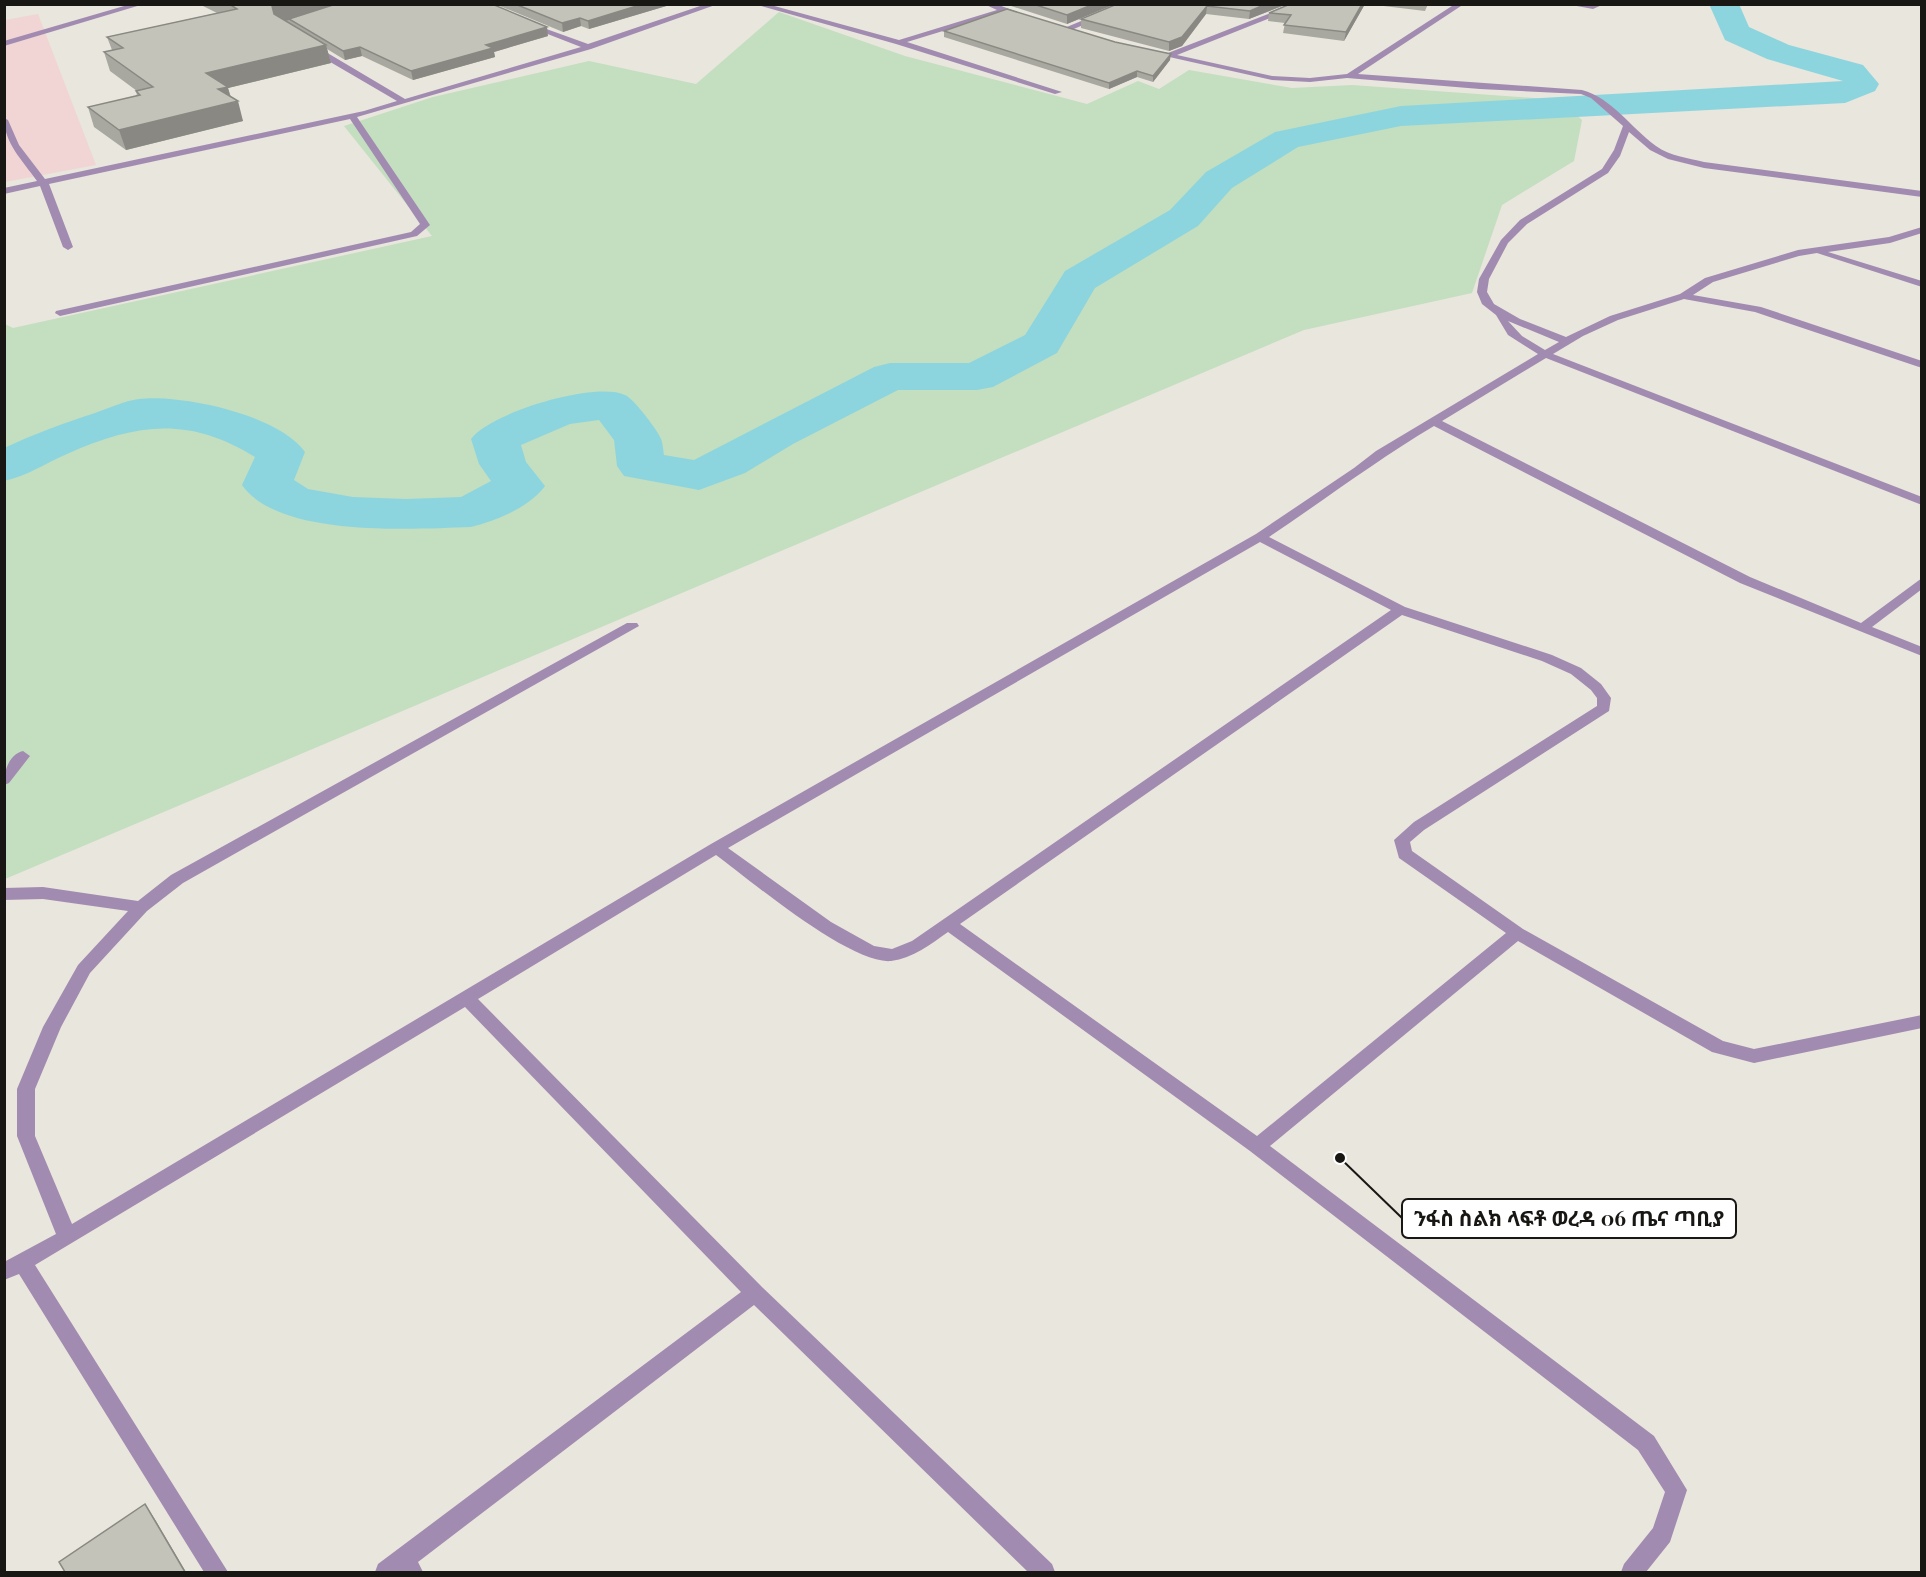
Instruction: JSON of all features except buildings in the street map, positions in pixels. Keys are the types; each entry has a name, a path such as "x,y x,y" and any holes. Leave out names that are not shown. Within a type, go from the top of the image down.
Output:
{"street":[{"path":"4,44 141,4"},
{"path":"4,191 352,116 588,47 715,4"},
{"path":"757,4 899,42 1058,92"},
{"path":"987,4 1035,19"},
{"path":"1066,29 1130,4"},
{"path":"1168,56 1302,4"},
{"path":"1347,76 1361,70 1461,4"},
{"path":"1569,4 1593,7 1601,4"},
{"path":"899,42 1004,10"},
{"path":"523,21 588,47"},
{"path":"1056,26 1077,32"},
{"path":"306,44 403,101"},
{"path":"1138,49 1272,78 1310,80 1347,76 1480,87 1564,89 1594,96 1653,148 1671,157 1704,165 1922,194"},
{"path":"60,313 414,234 425,225 352,116"},
{"path":"4,120 15,145 44,184 68,247"},
{"path":"1569,342 1489,305 1481,294 1482,282 1497,249 1510,232 1530,214 1603,173 1614,160 1627,126"},
{"path":"217,1572 13,1267 67,1237 717,848 1260,537 1358,471 1380,453 1569,342 1614,318 1654,303 1684,296 1709,280 1798,252 1890,240 1922,230"},
{"path":"1813,251 1922,284"},
{"path":"1684,296 1757,309 1922,365"},
{"path":"1500,312 1502,324 1509,331 1547,356 1922,501"},
{"path":"1433,421 1746,580 1922,652"},
{"path":"1260,537 1400,610 1566,667 1596,687 1604,698 1604,708 1419,826 1402,840 1405,854 1517,933 1718,1047 1754,1056 1922,1021"},
{"path":"1864,627 1922,582"},
{"path":"717,848 855,945 882,955 902,953 948,924 1400,610"},
{"path":"67,1237 26,1136 26,1089 52,1027 84,969 141,907 177,879 632,626"},
{"path":"4,780 23,756"},
{"path":"4,894 43,893 141,907"},
{"path":"948,924 1257,1146 1646,1443 1676,1490 1662,1534 1632,1572"},
{"path":"1257,1146 1517,933"},
{"path":"466,997 755,1293 1044,1572"},
{"path":"400,1568 755,1293"}],"shaded area":[{"path":"38,14 96,165 5,182 5,20"}],"green space":[{"path":"779,12 905,56 1087,104 1138,81 1159,89 1189,70 1292,88 1352,85 1561,100 1582,120 1574,161 1502,205 1472,293 1304,330 5,879 5,324 13,328 432,236 344,126 433,97 589,61 696,84"}],"waterway":[{"path":"4,467 52,443 140,413 209,418 248,432 281,452 267,485 294,502 353,512 406,514 471,512 520,486 503,464 495,439 560,411 611,405 638,439 641,466 699,475 728,463 776,434 890,376 977,377 1042,344 1079,280 1184,218 1219,180 1287,139 1401,116 1845,93 1863,84 1852,72 1778,52 1736,33 1724,4"}],"place":[{"name":"ንፋስ ስልክ ላፍቶ ወረዳ 06 ጤና ጣቢያ","path":"1340,1158"}]}
